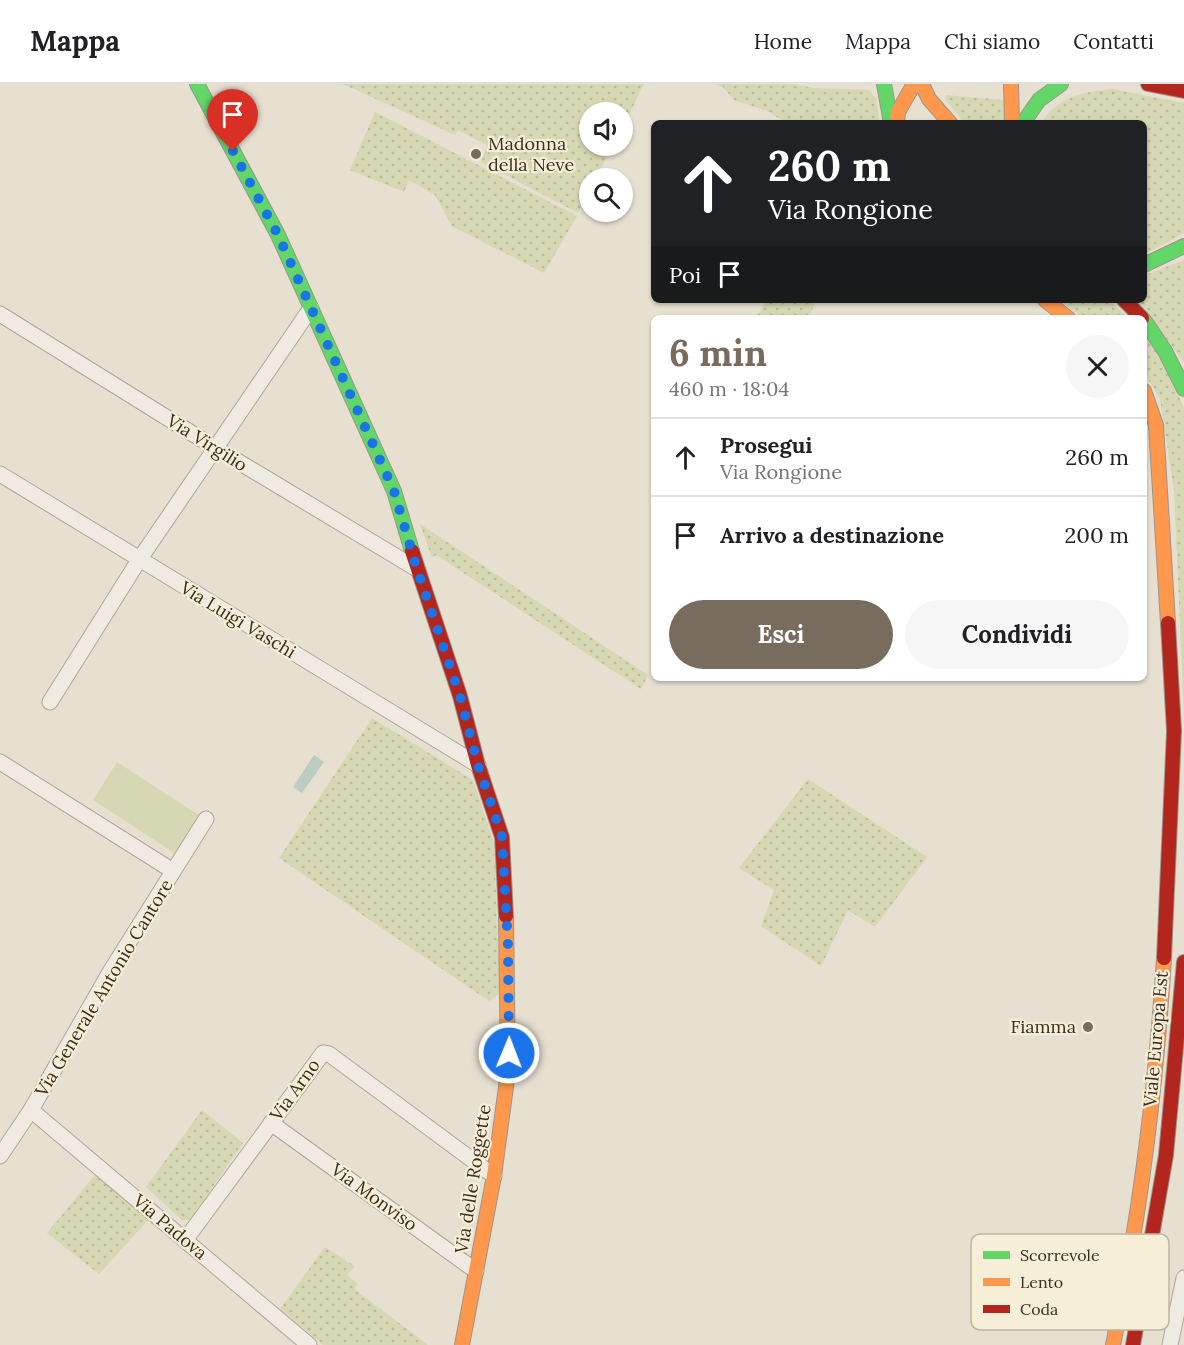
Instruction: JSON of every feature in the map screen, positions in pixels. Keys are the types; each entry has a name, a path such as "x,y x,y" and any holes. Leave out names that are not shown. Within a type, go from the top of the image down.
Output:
{"main road":[{"path":"876,84 886,104"},
{"path":"884,84 890,120"},
{"path":"897,120 898,112 914,84"},
{"path":"922,84 929,99 947,120"},
{"path":"1011,84 1012,120"},
{"path":"1025,120 1039,100 1061,84"},
{"path":"1148,84 1184,92"},
{"name":"Via delle Roggette","path":"197,85 278,235 394,491 417,569 460,696 478,765 502,837 506,888 508,1072 494,1176 462,1345"},
{"path":"906,97 929,99"},
{"path":"1147,264 1184,246"},
{"path":"1049,303 1064,315"},
{"path":"1127,303 1139,315"},
{"path":"1147,325 1165,351 1184,389"},
{"name":"Viale Europa Est","path":"1136,1234 1154,1069 1166,919 1174,731 1156,425 1147,400"},
{"path":"1155,1234 1166,1165 1184,962"},
{"name":"Viale Europa Est","path":"1113,1345 1116,1330"},
{"path":"1133,1345 1136,1330"}],"street":[{"path":"50,702 139,560 311,308"},
{"name":"Via Virgilio","path":"0,314 214,447 417,569"},
{"name":"Via Luigi Vaschi","path":"0,474 478,765"},
{"path":"0,762 173,872"},
{"name":"Via Generale Antonio Cantore","path":"0,1156 31,1110 110,972 206,819"},
{"name":"Via Arno","path":"186,1239 318,1057 326,1053 494,1176"},
{"name":"Via Padova","path":"31,1110 309,1345"},
{"name":"Via Monviso","path":"271,1124 476,1271"},
{"path":"1170,1345 1184,1278"}],"green space":[{"path":"343,84 644,84 633,107 633,102 579,102 579,156 608,156 601,168 579,168 578,213 481,162 487,145 458,130 455,135"},
{"path":"715,84 791,84 814,88 869,90 876,99 880,120 782,120 767,111 734,100 723,87"},
{"path":"1112,89 1184,103 1184,233 1147,253 1147,120 1043,120 1063,101 1091,92"},
{"path":"946,95 1004,100 1006,120 962,120 945,99"},
{"path":"375,112 577,216 544,273 452,226 435,195 409,180 404,192 350,170"},
{"path":"1184,260 1184,363 1141,303 1147,303 1147,274"},
{"path":"765,303 816,303 810,315 757,315"},
{"path":"1064,303 1112,303 1126,315 1078,315"},
{"path":"1147,337 1166,368 1184,408 1184,715 1174,490 1160,399 1147,377"},
{"path":"420,524 648,675 641,689 436,555 432,558"},
{"path":"372,718 473,780 494,843 500,994 489,1001 279,858"},
{"path":"117,762 200,816 176,854 93,800"},
{"path":"808,779 927,857 875,927 848,910 821,966 761,926 774,890 739,868"},
{"path":"202,1110 243,1143 190,1220 182,1220 146,1187"},
{"path":"95,1175 149,1219 99,1274 47,1233"},
{"path":"325,1247 355,1266 347,1275 358,1284 354,1289 428,1345 323,1345 280,1309"}],"shaded area":[{"path":"314,755 324,762 302,793 293,787"}],"traffic: fast":[{"path":"197,84 278,235 394,491 412,551"},
{"path":"884,84 890,120"},
{"path":"1025,120 1039,100 1061,84"},
{"path":"1147,264 1184,246"},
{"path":"1147,324 1165,351 1184,389"}],"traffic: slow":[{"path":"897,120 898,112 914,84"},
{"path":"922,84 929,99 947,120"},
{"path":"1011,84 1012,120"},
{"path":"1049,303 1064,315"},
{"path":"1147,400 1156,425 1168,623"},
{"path":"462,1345 494,1176 508,1072 506,916"},
{"path":"1134,1234 1146,1152 1164,958"},
{"path":"1113,1345 1116,1330"}],"traffic: jam":[{"path":"1148,84 1184,91"},
{"path":"1127,303 1139,315"},
{"path":"412,551 460,696 478,765 502,837 506,916"},
{"path":"1164,958 1174,731 1168,623"},
{"path":"1152,1234 1166,1155 1184,962"},
{"path":"1133,1345 1136,1330"}],"place":[{"name":"Madonna della Neve","path":"476,154"},
{"name":"Fiamma","path":"1088,1027"}],"route":[{"path":"233,151 278,235 394,491 417,569 460,696 478,765 502,837 508,946 509,1053"}]}
